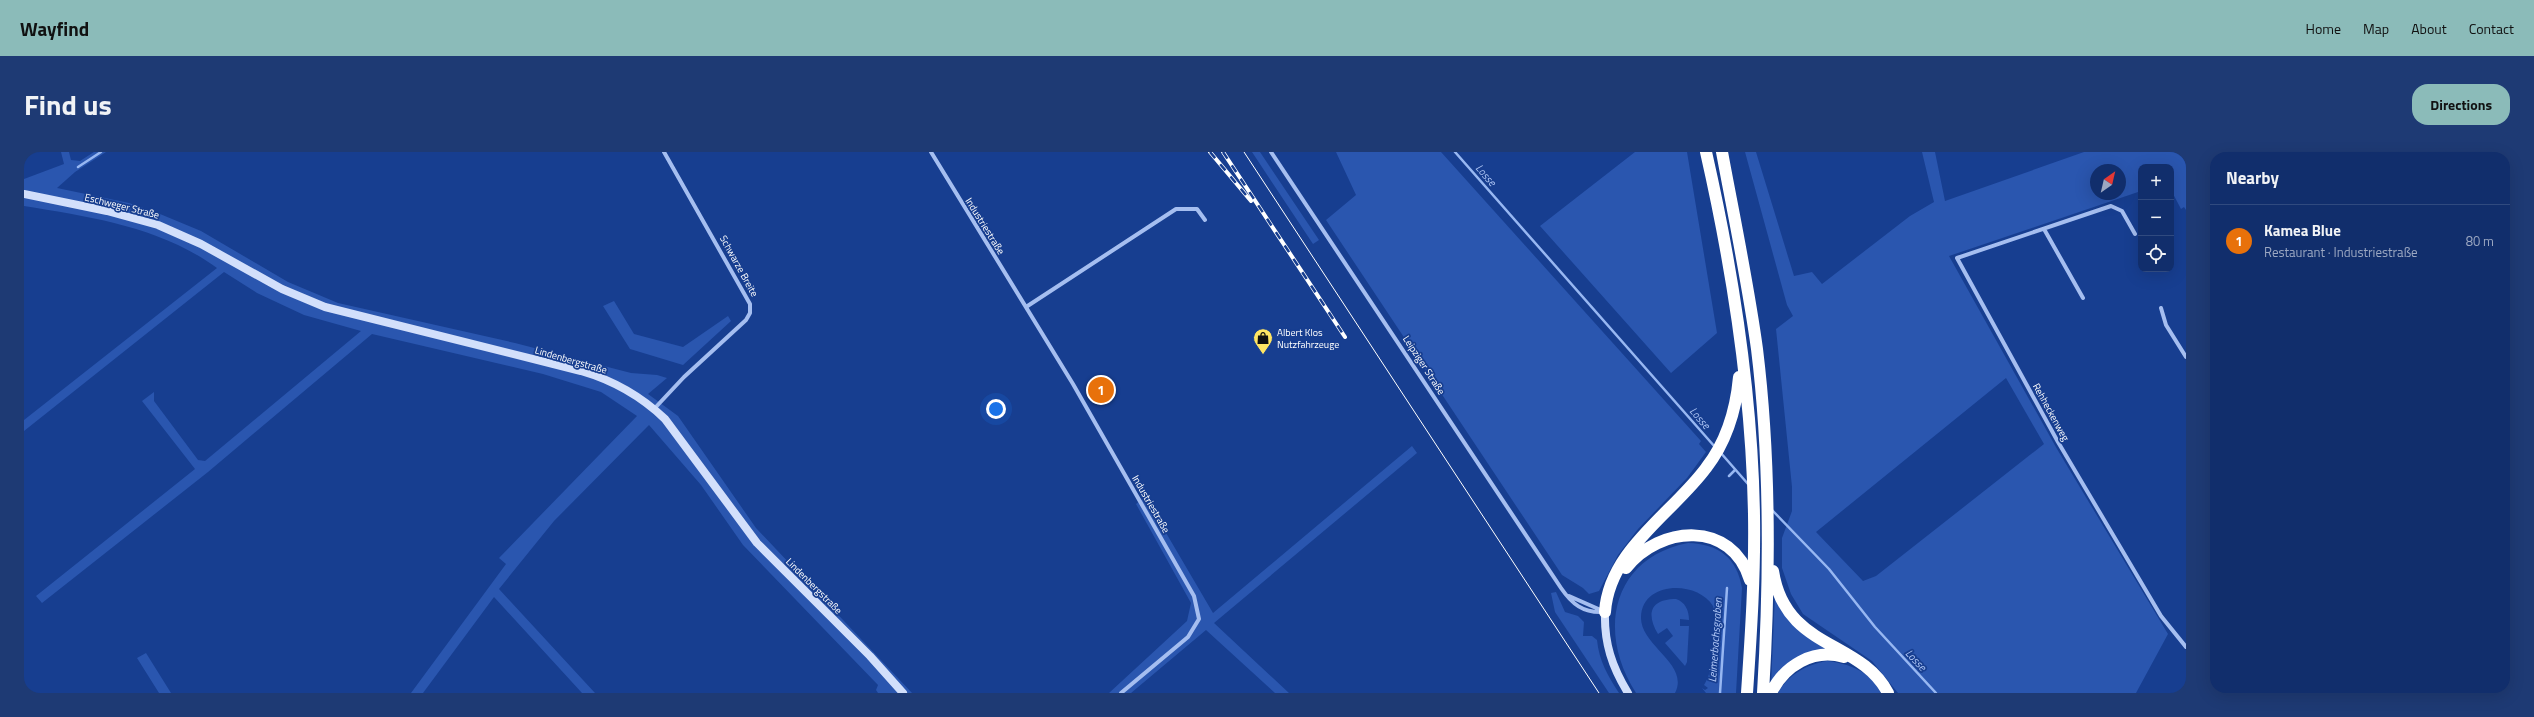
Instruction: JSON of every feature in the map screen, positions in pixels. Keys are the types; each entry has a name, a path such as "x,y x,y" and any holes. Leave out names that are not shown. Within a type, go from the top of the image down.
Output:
{"highway":[{"path":"1706,152 1730,270 1742,352 1752,459 1754,515 1753,589 1747,693"},
{"path":"1722,152 1752,315 1768,477 1769,540 1762,693"},
{"path":"1605,612 1610,586 1628,554 1707,468 1726,433 1736,403 1742,352"},
{"path":"1605,612 1620,577 1637,556 1653,545 1680,536 1710,538 1733,550 1745,565 1753,589"},
{"path":"1769,540 1776,584 1789,612 1811,632 1874,674 1888,693"},
{"path":"1771,693 1783,674 1806,659 1833,655 1856,661"}],"main road":[{"name":"Eschweger Straße","path":"24,194 143,220 187,237 232,262"},
{"name":"Lindenbergstraße","path":"232,262 282,290 331,309 591,374 620,388 654,409 685,444 722,498 757,543 866,652 903,693"},
{"path":"1605,612 1609,652 1618,678 1628,693"}],"street":[{"name":"Schwarze Breite","path":"654,409 684,377 746,320 750,313 750,304 664,152"},
{"name":"Industriestraße","path":"931,152 1026,307 1194,596 1199,619 1188,637 1121,693"},
{"name":"Leipziger Straße","path":"1271,152 1560,588 1574,604 1585,611 1605,612"},
{"name":"Rehheckenweg","path":"2134,234 2122,211 2111,206 1957,258 2062,449 2161,616 2186,646"},
{"path":"1026,307 1176,209 1197,209 1205,220"},
{"path":"2044,229 2083,298"},
{"path":"2161,308 2166,325 2186,357"}],"shaded area":[{"path":"61,152 69,152 71,160 80,161 94,152 106,152 75,172 57,188 129,203 160,214 201,231 288,282 338,303 515,343 631,373 657,375 667,378 648,394 678,416 756,528 912,693 878,693 876,690 878,685 743,545 701,485 649,425 554,521 499,589 595,693 582,693 494,597 423,693 411,693 506,564 499,558 637,416 601,392 543,374 372,334 208,472 42,603 36,596 195,469 142,401 154,392 154,401 198,460 205,461 361,331 304,315 257,293 224,272 24,431 24,420 217,268 195,254 149,233 100,220 24,206 24,179 64,164"},
{"path":"1252,152 1260,152 1319,240 1313,244"},
{"path":"1336,152 1441,152 1701,441 1699,444 1706,452 1687,478 1638,529 1618,555 1599,591 1589,594 1583,588 1562,575 1326,220 1356,195"},
{"path":"1635,152 1687,152 1717,333 1671,373 1540,226"},
{"path":"1745,152 1756,152 1794,276 1812,272 1822,284 1910,216 1934,202 1922,152 1935,152 1945,201 2084,152 2186,152 2186,210 2184,207 2181,209 2174,196 2174,164 2138,164 2138,192 2126,196 2126,164 2090,164 2090,200 2114,200 1949,256 2057,449 2168,634 2136,693 1898,693 1872,661 1803,614 1791,594 1782,568 1782,538 1792,511 1792,487 1776,329 1793,316 1787,305","holes":["2006,378 2044,444 1876,576 1863,581 1816,532"]},
{"path":"614,301 634,334 683,347 728,316 731,321 683,365 630,349 603,306"},
{"path":"1412,446 1417,453 1214,623 1289,693 1275,693 1206,630 1131,693 1109,693 1187,621 1191,603 1136,504 1145,497 1213,613"},
{"path":"1688,543 1709,546 1725,555 1736,568 1740,577 1742,588 1736,693 1706,693 1702,688 1705,690 1708,688 1704,685 1708,678 1713,658 1715,624 1713,606 1705,598 1695,592 1671,588 1650,596 1644,605 1641,617 1643,627 1648,637 1671,664 1676,673 1678,683 1675,693 1636,693 1624,670 1617,646 1615,623 1618,601 1627,581 1642,564 1662,551"},
{"path":"1556,592 1565,612 1578,616 1584,622 1583,636 1592,636 1597,640 1600,655 1605,668 1619,693 1609,693 1555,612 1551,593"},
{"path":"1775,593 1839,652 1825,653 1771,686"},
{"path":"1676,599 1684,604 1689,616 1689,620 1680,619 1680,626 1689,626 1687,662 1685,666 1665,643 1673,636 1667,628 1658,634 1652,620 1653,609 1656,605 1667,600"},
{"path":"146,653 171,693 159,693 137,658"},
{"path":"1827,661 1844,664 1865,674 1871,679 1881,693 1778,693 1782,686 1799,671 1812,665"}],"waterway":[{"path":"78,167 101,152"},
{"name":"Losse","path":"1455,152 1715,447"},
{"name":"Losse","path":"1720,452 1748,484"},
{"name":"Leimerbachsgraben","path":"1729,476 1735,470"},
{"name":"Losse","path":"1772,510 1829,569 1875,627 1936,693"},
{"name":"Leimerbachsgraben","path":"1720,693 1727,588"}],"tram line":[{"path":"1244,152 1599,693"}],"railway":[{"path":"1210,152 1251,201"},
{"path":"1223,152 1345,337"}],"place":[{"name":"Albert Klos Nutzfahrzeuge","path":"1263,355"},
{"name":"Kamea Blue","path":"1101,390"}]}
